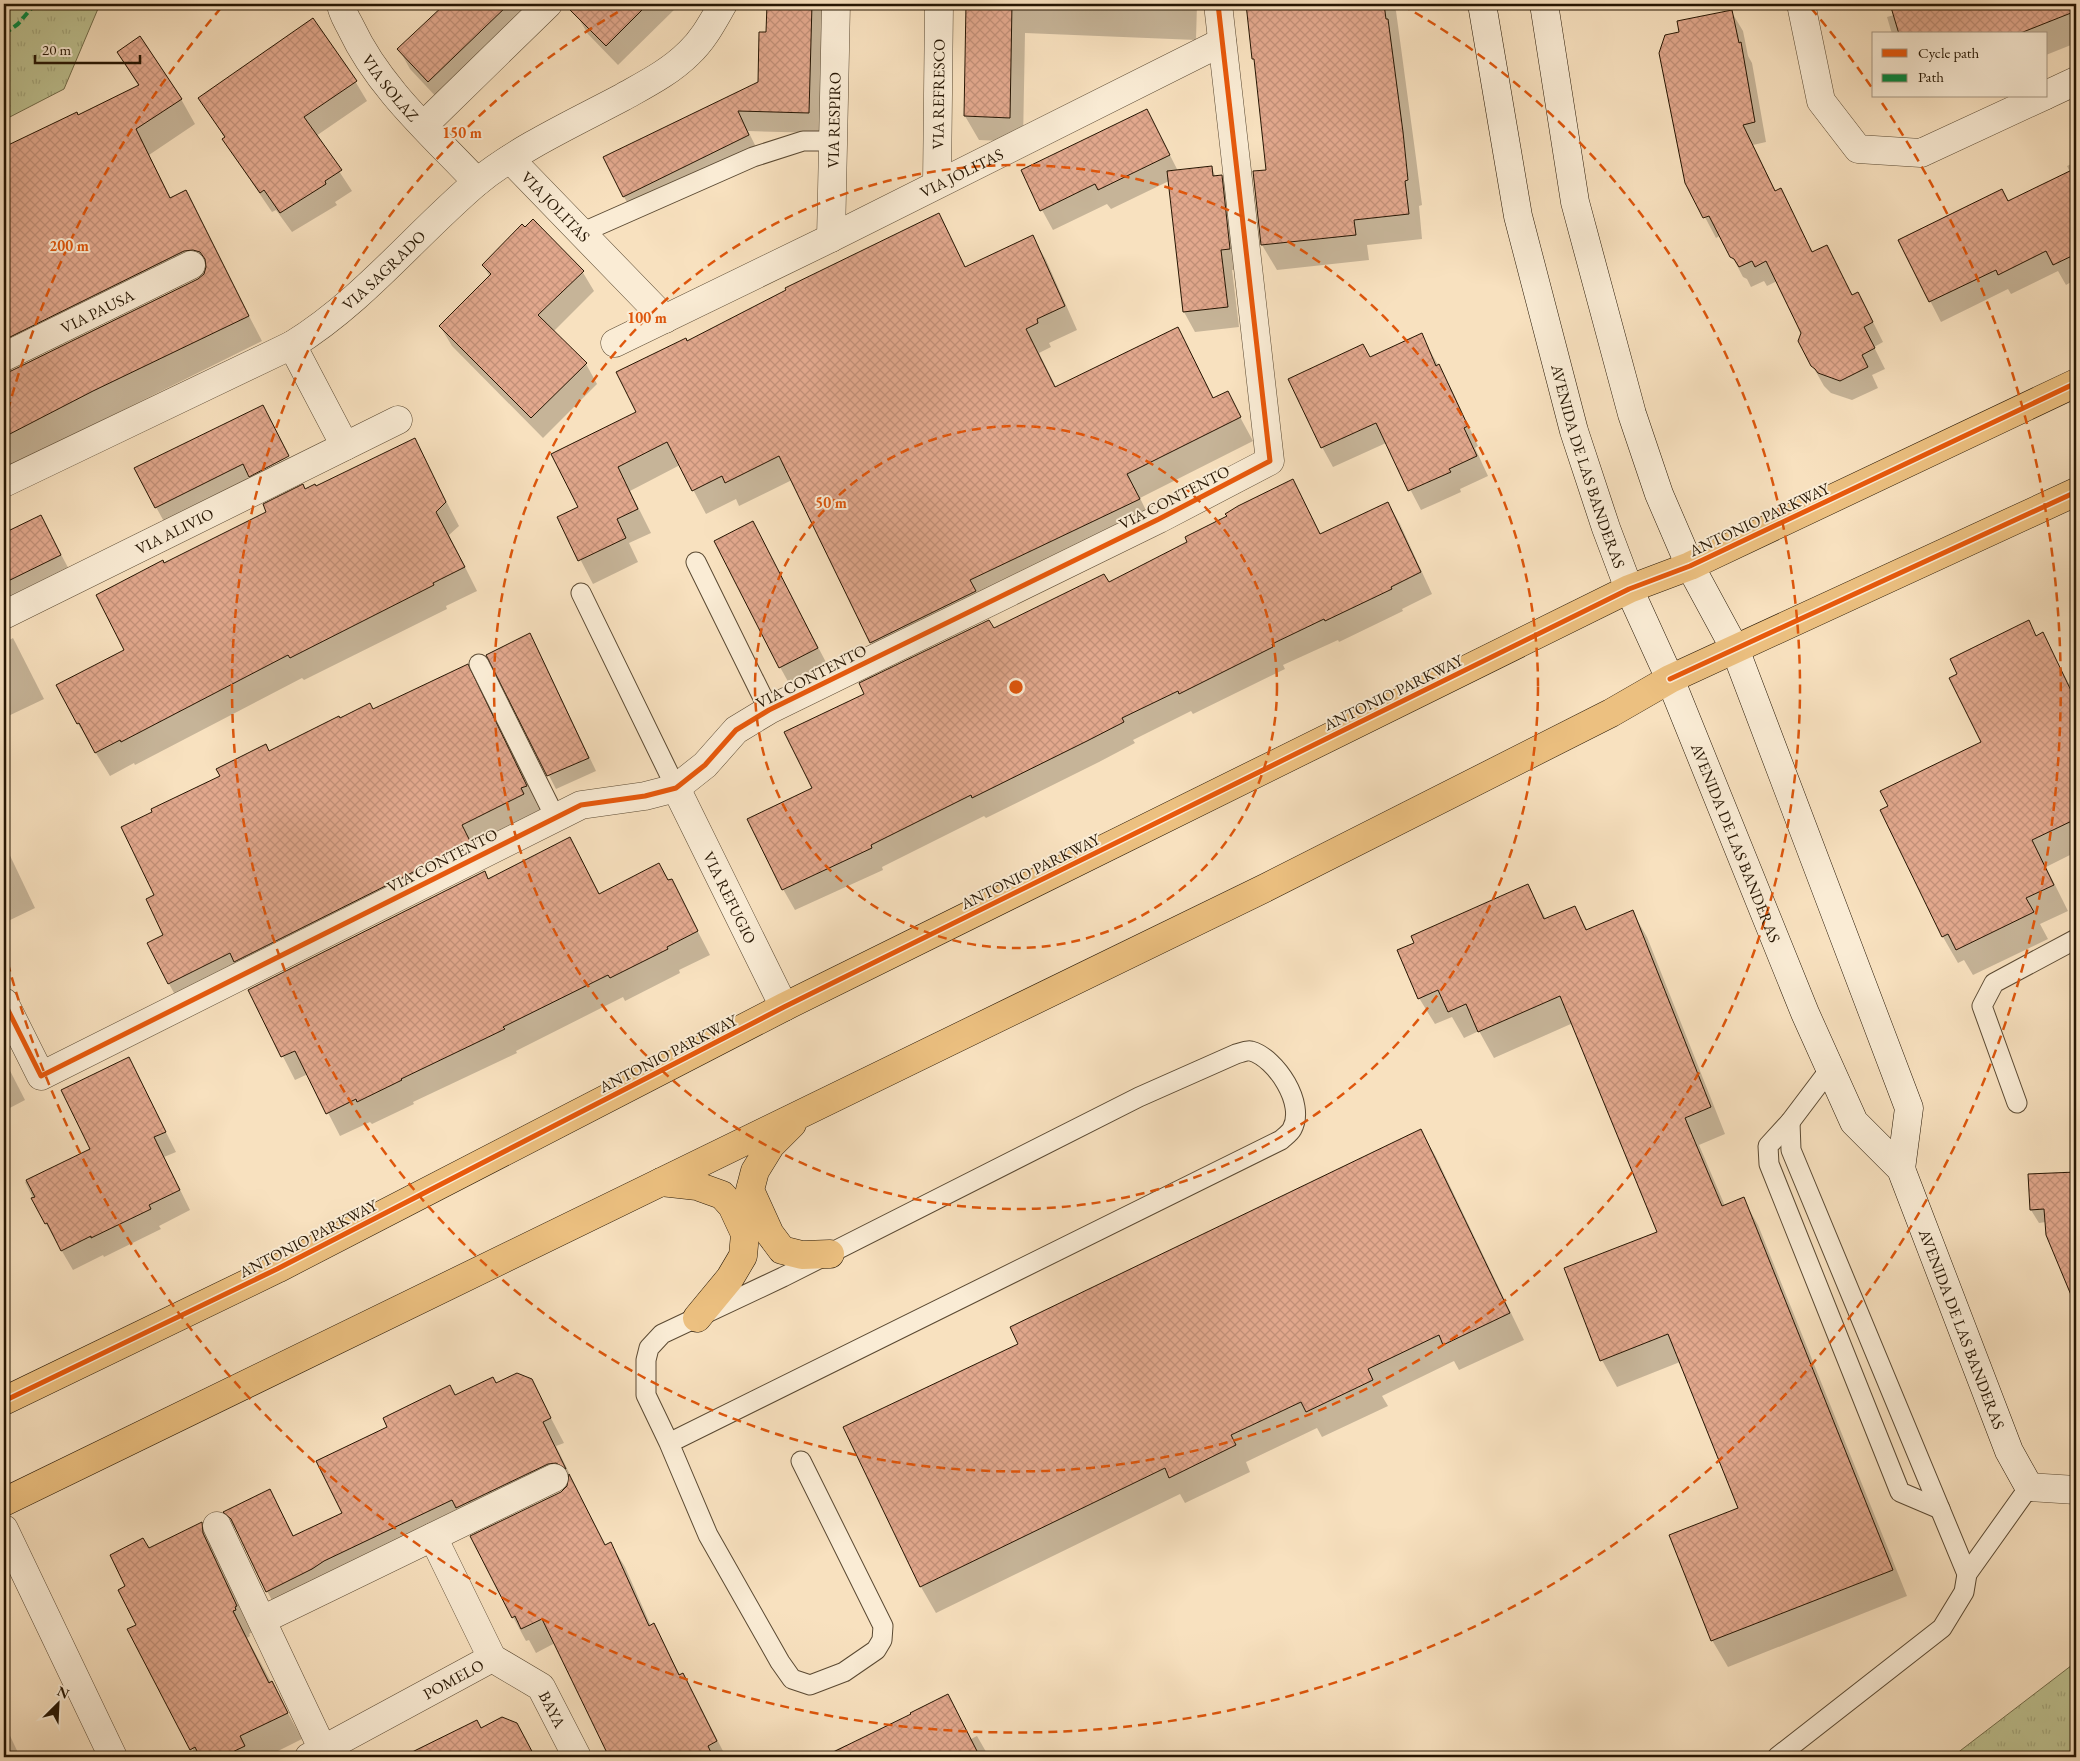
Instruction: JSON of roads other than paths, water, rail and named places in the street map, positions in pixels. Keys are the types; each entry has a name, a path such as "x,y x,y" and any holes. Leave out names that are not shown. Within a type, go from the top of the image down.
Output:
{"main road":[{"name":"ANTONIO PARKWAY","path":"4,1401 277,1269 784,1007 1629,589 1690,566 2076,383"},
{"path":"4,1502 1267,887 1611,713 1670,679 2076,492"},
{"path":"804,1113 771,1145 754,1171 750,1190 770,1234 782,1250 802,1255 830,1254"},
{"path":"662,1182 697,1186 722,1195 732,1206 746,1234 743,1256 730,1278 697,1318"}],"street":[{"name":"VIA SOLAZ","path":"341,4 355,37 373,65 424,125 478,182"},
{"path":"424,125 548,4"},
{"name":"VIA SAGRADO","path":"4,483 292,345 315,331 478,182 510,159 668,72 690,53 708,31 723,4"},
{"name":"VIA RESPIRO","path":"831,238 836,4"},
{"name":"VIA REFRESCO","path":"937,184 939,4"},
{"path":"1218,4 1222,42"},
{"name":"AVENIDA DE LAS BANDERAS","path":"1482,4 1518,216 1574,431 1606,528 1629,589 1670,679 1805,1014 1854,1122 1901,1168 2009,1451 2029,1488"},
{"name":"AVENIDA DE LAS BANDERAS","path":"1544,4 1578,212 1632,414 1658,494 1690,566 1735,649 1908,1108 1901,1168"},
{"path":"1800,4 1821,101 1858,149 1922,153 2041,98"},
{"name":"VIA JOLITAS","path":"615,343 831,238 1222,42"},
{"name":"VIA CONTENTO","path":"4,1002 41,1076 581,805 645,796 676,788 705,765 736,730 769,710 1150,523 1270,461 1222,42"},
{"path":"2048,95 2076,81"},
{"name":"VIA JOLITAS","path":"510,159 665,319"},
{"name":"VIA PAUSA","path":"4,357 191,265"},
{"path":"292,345 345,446"},
{"name":"VIA ALIVIO","path":"4,615 398,420"},
{"name":"VIA REFUGIO","path":"676,788 784,1007"},
{"path":"262,1620 554,1478"},
{"path":"2029,1488 2076,1490"},
{"name":"POMELO","path":"218,1526 262,1620 316,1754 492,1658 433,1537"},
{"path":"4,1529 113,1757"},
{"name":"BAYA","path":"492,1658 541,1687 577,1757"}],"lane":[{"path":"581,234 753,158 803,141 833,141"},
{"path":"696,562 769,710"},
{"path":"581,593 676,788"},
{"path":"479,664 555,817"},
{"path":"2017,1104 1982,1006 1994,984 2076,940"},
{"path":"669,1443 1281,1140 1292,1130 1295,1114 1291,1094 1282,1075 1266,1058 1249,1051 1236,1054 1139,1097 830,1254 662,1334 649,1348 646,1360 646,1395 669,1443 708,1535 792,1680 810,1684 844,1672 876,1650 882,1640 883,1626 801,1461"},
{"path":"1830,1069 1790,1122 1768,1146 1769,1164 1900,1492 1940,1510"},
{"path":"1790,1122 1791,1150 1967,1574"},
{"path":"1777,1757 1942,1628 1964,1592 1967,1574 2029,1488"}]}
